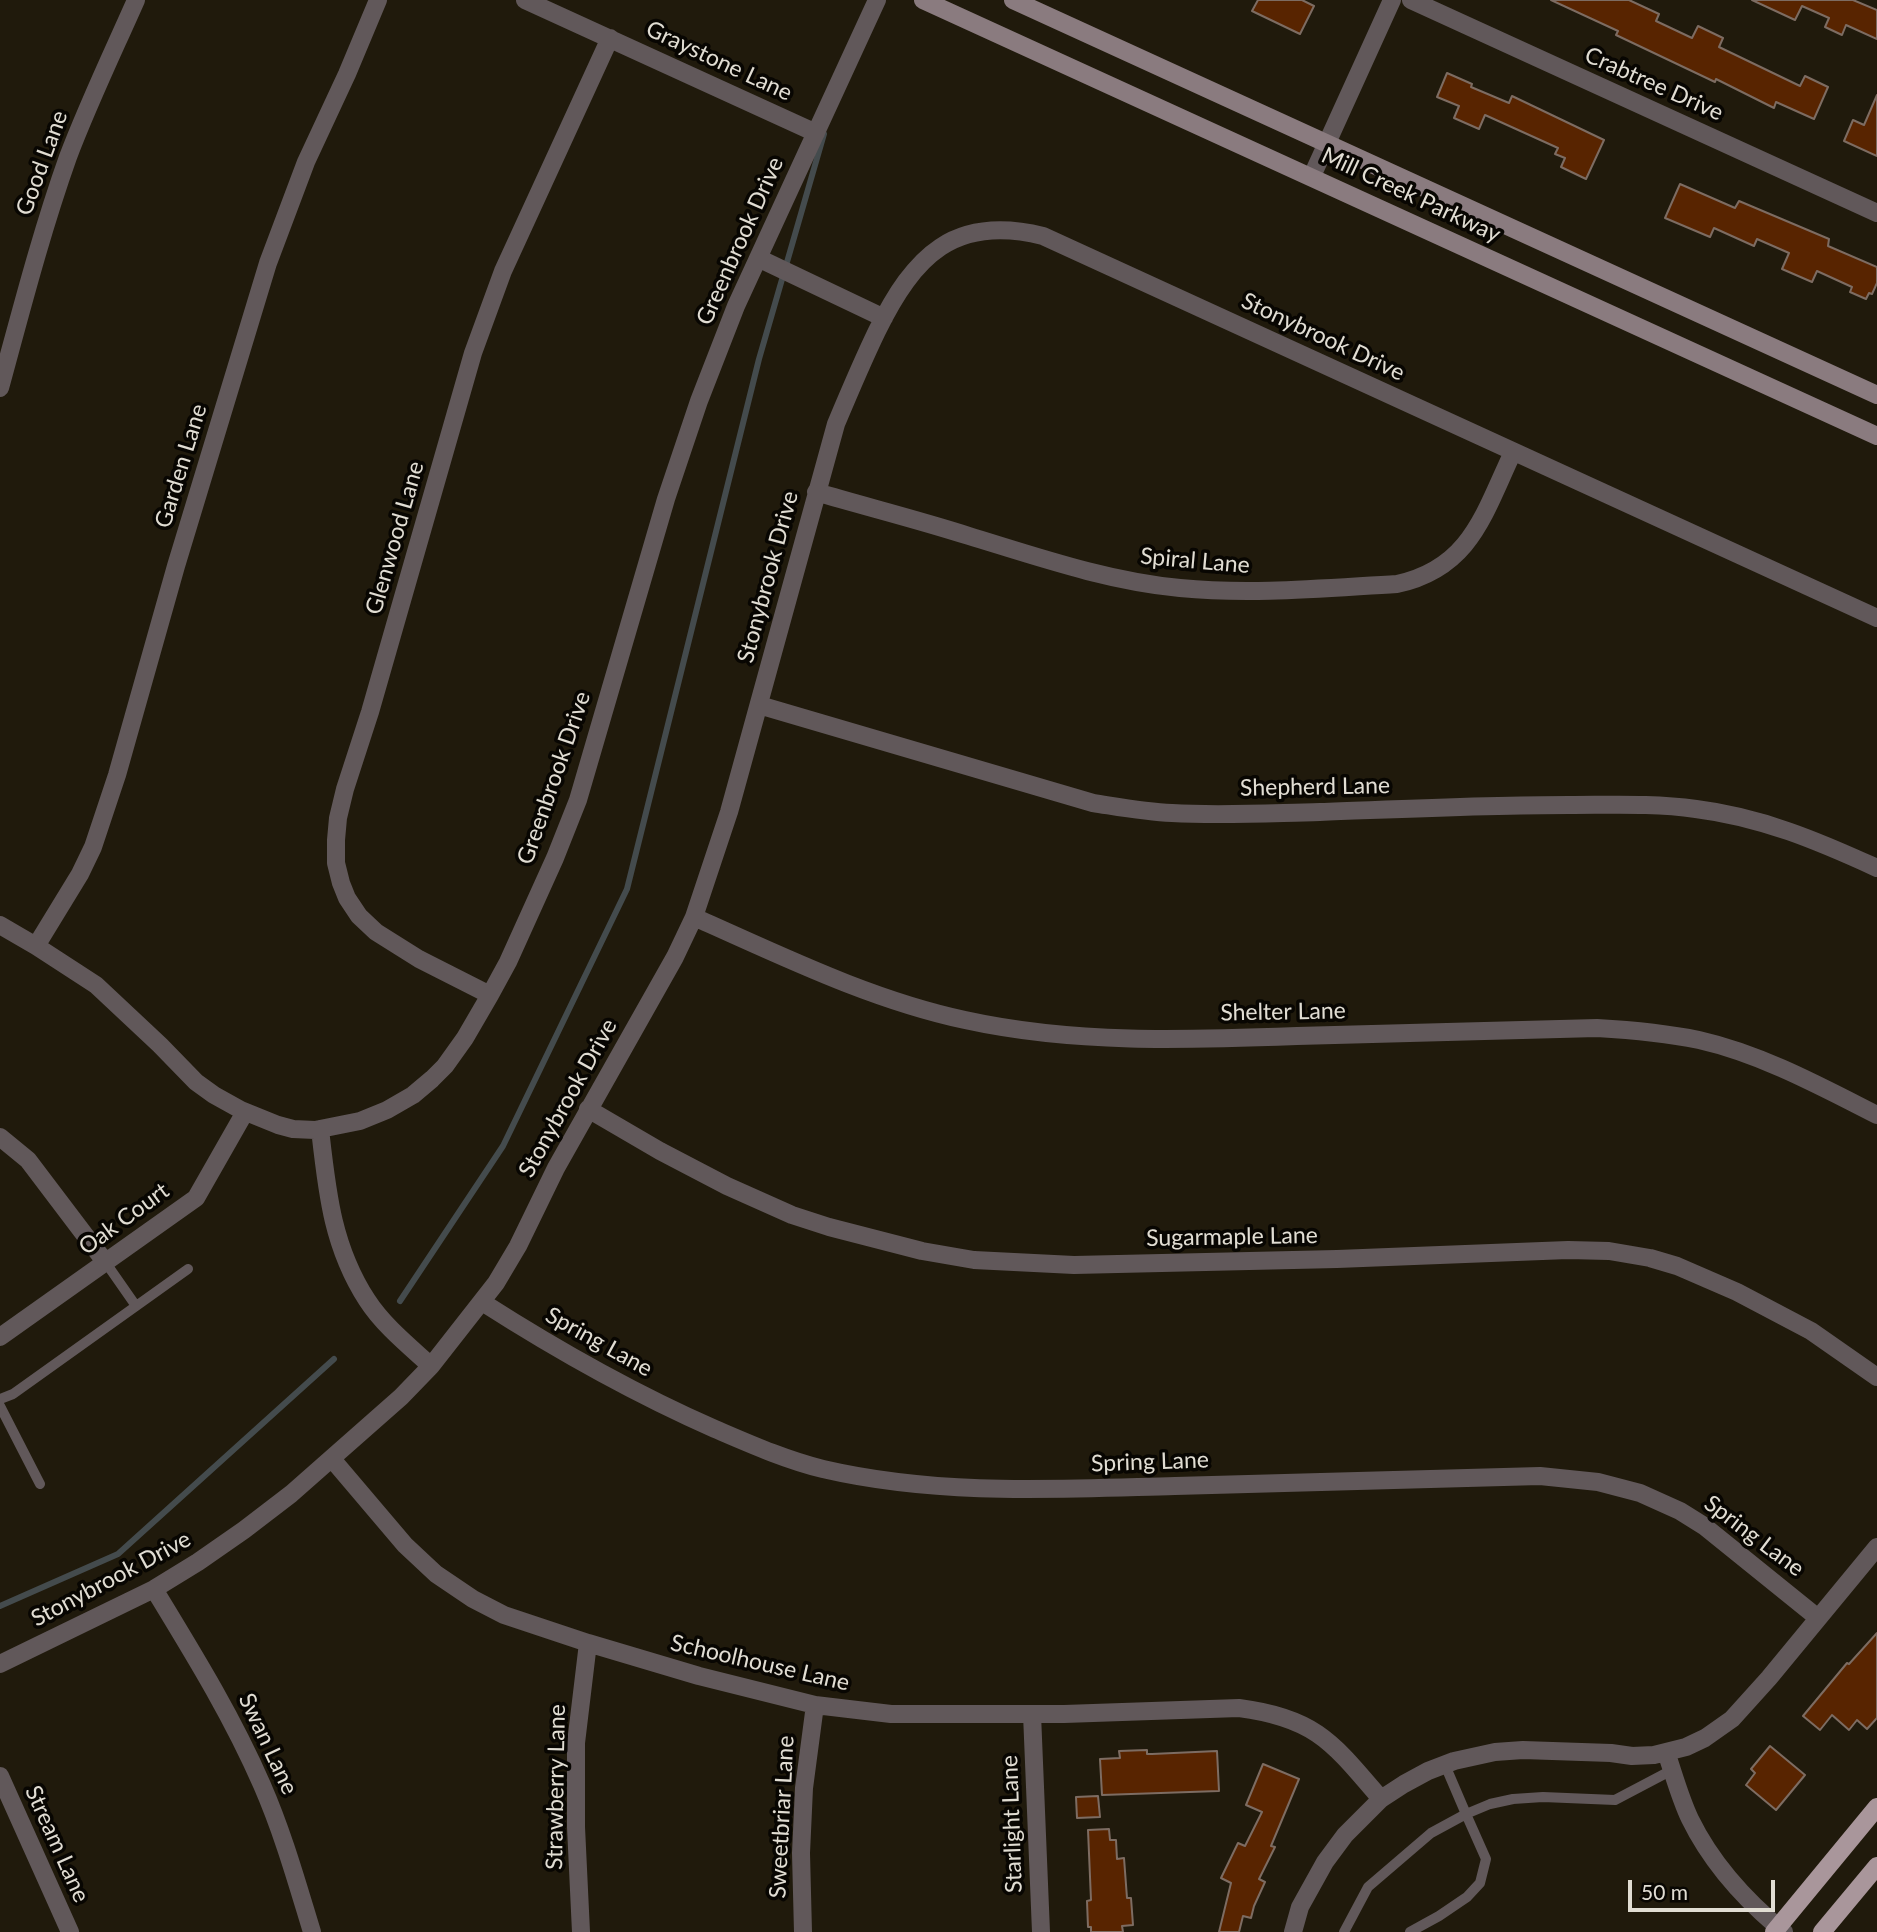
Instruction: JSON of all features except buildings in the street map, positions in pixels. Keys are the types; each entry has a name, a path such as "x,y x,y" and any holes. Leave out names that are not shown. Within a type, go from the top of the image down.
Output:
{"main road":[{"name":"Mill Creek Parkway","path":"923,0 1877,436"},
{"name":"Mill Creek Parkway","path":"1013,0 1877,395"},
{"path":"1779,1930 1877,1807"},
{"path":"1822,1932 1877,1866"}],"street":[{"name":"Good Lane","path":"0,388 42,236 69,156 86,111 136,0"},
{"name":"Garden Lane","path":"36,946 80,874 93,847 117,775 268,262 306,162 378,0"},
{"name":"Graystone Lane","path":"525,0 816,133"},
{"name":"Greenbrook Drive","path":"0,925 96,985 196,1082 214,1095 245,1112 278,1125 293,1129 320,1129 360,1121 413,1095 445,1066 508,962 555,858 578,800 670,486 699,401 736,306 877,0"},
{"path":"1312,176 1392,0"},
{"name":"Crabtree Drive","path":"1411,0 1877,213"},
{"name":"Glenwood Lane","path":"490,995 419,959 376,932 359,916 347,898 336,863 338,818 473,353 503,271 610,38"},
{"name":"Stonybrook Drive","path":"0,1664 154,1588 244,1530 291,1494 401,1397 431,1366 482,1302 518,1246 556,1168 694,917 729,812 836,424 857,371 911,273 928,256 948,242 971,233 995,229 1020,230 1044,236 1877,618"},
{"path":"758,258 884,318"},
{"name":"Spiral Lane","path":"816,492 1074,569 1178,588 1241,592 1397,584 1431,574 1459,553 1475,531 1513,452"},
{"name":"Shepherd Lane","path":"759,705 1093,803 1133,810 1261,814 1531,805 1654,805 1695,808 1777,826 1877,867"},
{"name":"Shelter Lane","path":"694,917 865,990 939,1013 1014,1030 1066,1037 1196,1038 1597,1028 1650,1031 1701,1040 1752,1056 1877,1115"},
{"name":"Sugarmaple Lane","path":"588,1109 727,1186 792,1215 922,1251 974,1261 1074,1265 1609,1251 1677,1266 1737,1292 1811,1331 1877,1377"},
{"name":"Oak Court","path":"0,1337 196,1198 245,1112"},
{"path":"320,1129 332,1219 347,1263 368,1301 399,1337 431,1366"},
{"path":"0,1137 28,1160 106,1263"},
{"name":"Spring Lane","path":"482,1302 609,1378 680,1413 739,1440 822,1468 877,1480 924,1486 1018,1490 1540,1476 1598,1482 1640,1493 1680,1511 1704,1526 1818,1618"},
{"name":"Schoolhouse Lane","path":"332,1459 405,1545 436,1574 504,1615 588,1643 724,1683 814,1705 891,1714 1032,1714 1239,1708 1266,1712 1292,1719 1315,1731 1337,1748 1381,1799"},
{"path":"1293,1932 1300,1907 1325,1862 1345,1835 1381,1799 1428,1771 1495,1752 1522,1750 1611,1753 1669,1761 1686,1747 1706,1738 1732,1719 1769,1678 1877,1547"},
{"name":"Swan Lane","path":"154,1588 234,1723 263,1787 312,1932"},
{"name":"Strawberry Lane","path":"582,1932 576,1827 576,1743 588,1643"},
{"name":"Sweetbriar Lane","path":"803,1932 803,1801 814,1705"},
{"name":"Starlight Lane","path":"1032,1714 1041,1932"},
{"path":"1669,1761 1686,1809 1708,1852 1730,1881 1779,1930"},
{"name":"Stream Lane","path":"0,1776 70,1932"}],"lane":[{"path":"106,1263 136,1306"},
{"path":"0,1399 13,1394 188,1269"},
{"path":"0,1406 40,1484"},
{"path":"1344,1932 1368,1887 1431,1833 1466,1814 1490,1804 1513,1799 1543,1797 1615,1800 1669,1761"},
{"path":"1410,1932 1467,1897 1480,1883 1486,1859 1446,1765"}],"waterway":[{"path":"400,1301 503,1146 627,889 759,359 824,134"},
{"path":"0,1606 118,1554 334,1359"}]}
